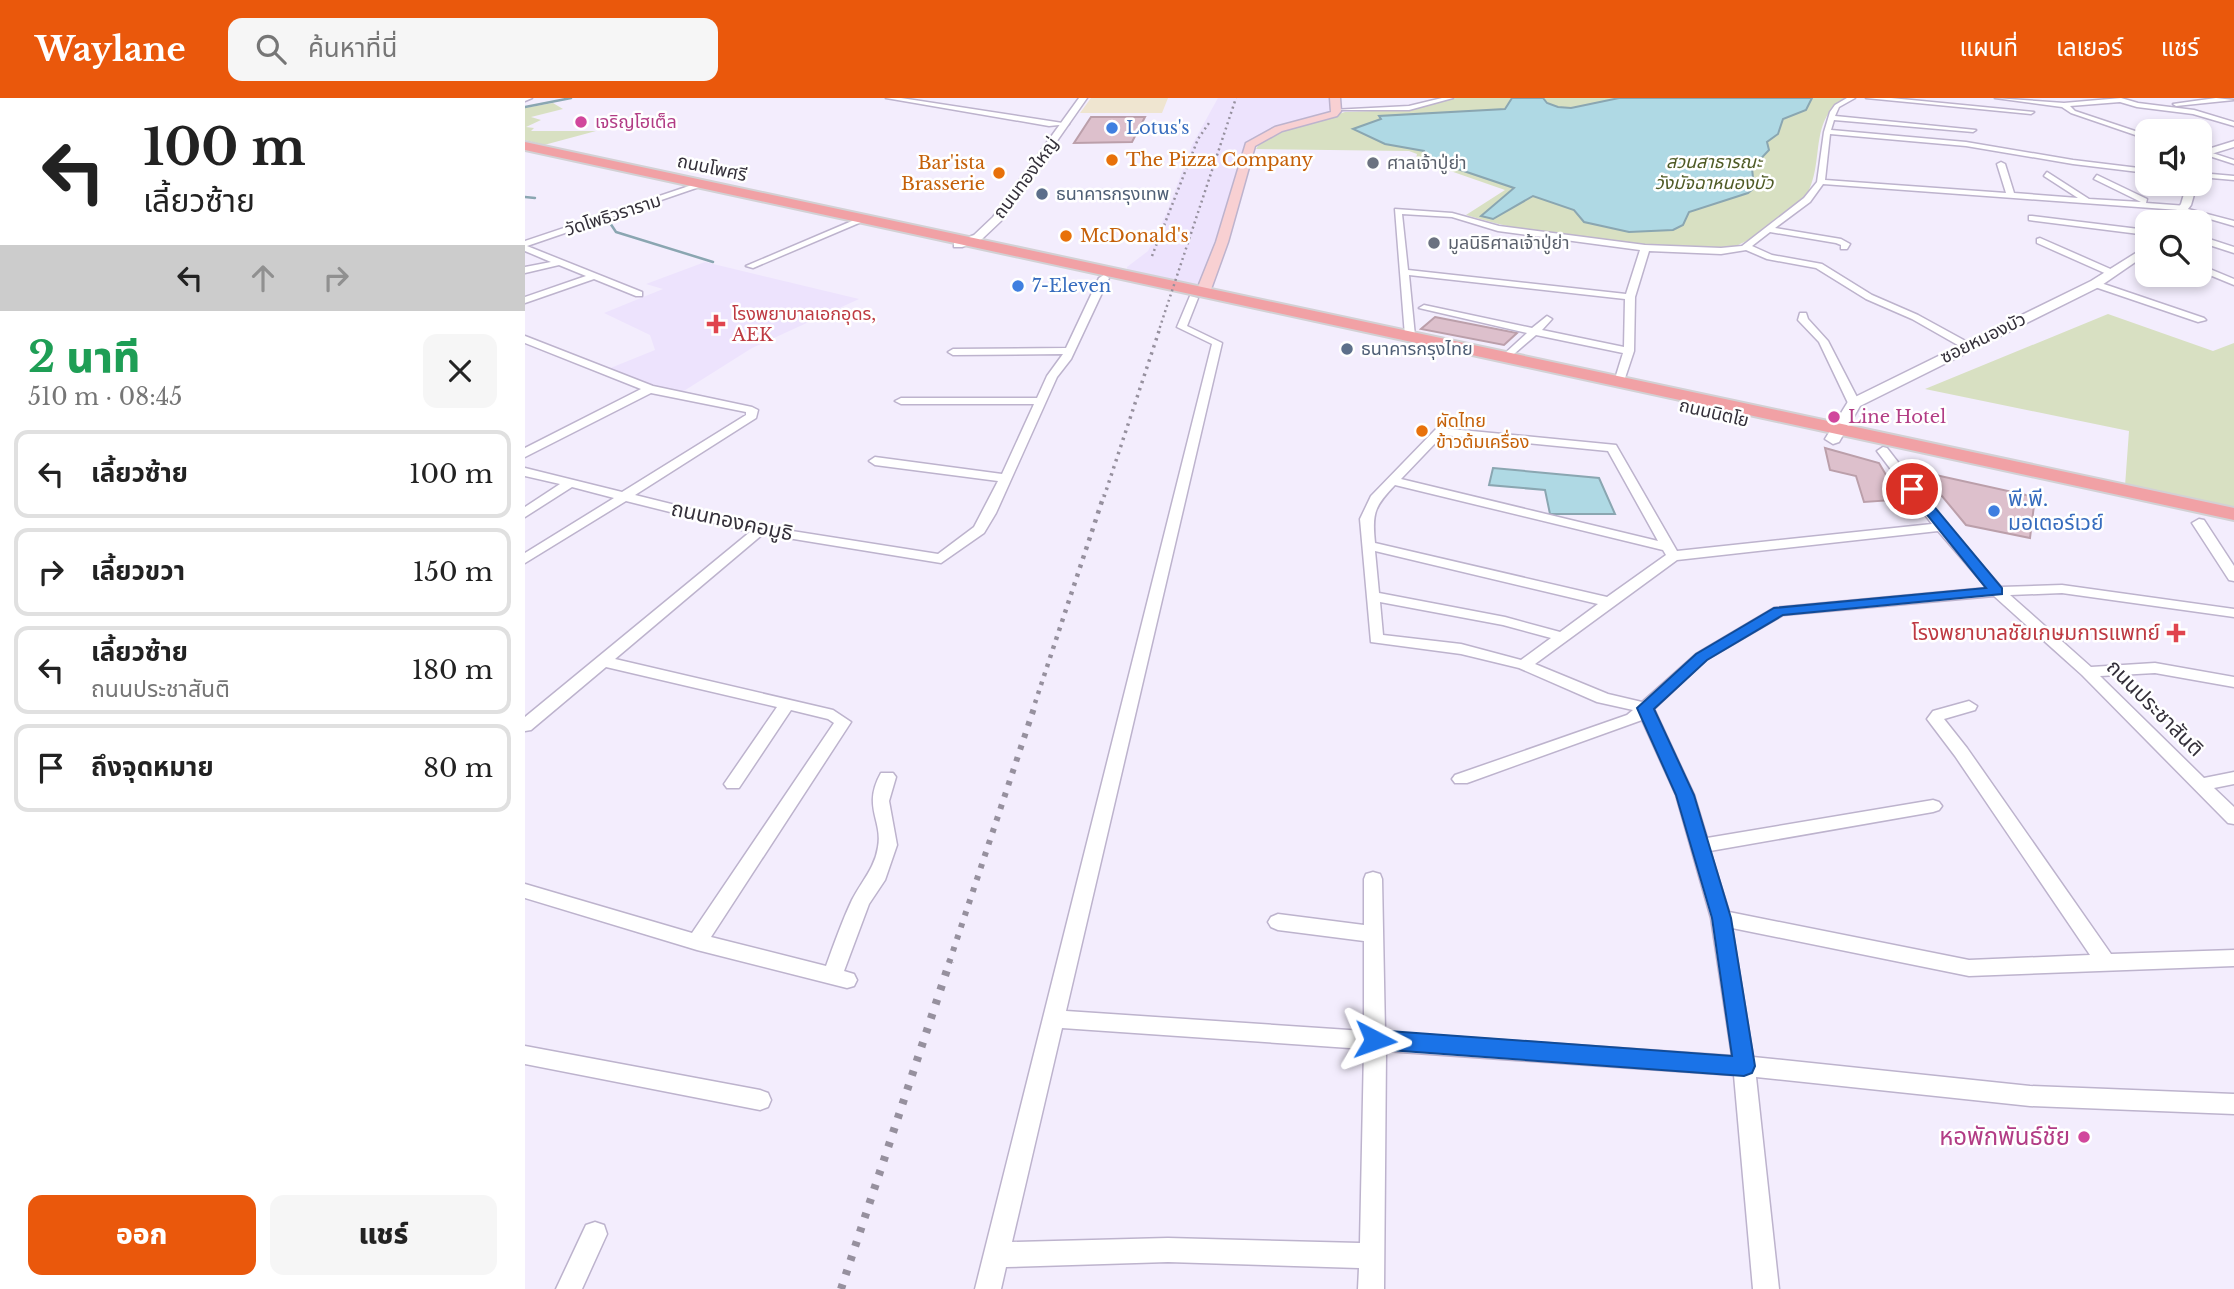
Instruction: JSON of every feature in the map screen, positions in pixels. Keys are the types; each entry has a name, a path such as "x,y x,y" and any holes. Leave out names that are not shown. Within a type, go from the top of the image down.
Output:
{"main road":[{"path":"1198,295 1222,242 1251,145 1260,137 1329,116 1335,104"},
{"name":"ถนนโพศรี","path":"525,146 961,239 1198,295"},
{"name":"ถนนโพศรี","path":"891,226 921,237 961,239 990,252 1104,278 1198,295"},
{"path":"921,237 990,252"},
{"name":"ถนนนิตโย","path":"1198,295 1507,357 1835,435"},
{"name":"ถนนนิตโย","path":"1412,339 1885,446 2234,530"},
{"name":"ถนนนิตโย","path":"1885,446 2234,514"}],"street":[{"path":"889,98 1049,124 1066,124"},
{"name":"ถนนทองใหญ่","path":"961,239 997,219 1083,98"},
{"path":"1335,104 1405,108 1451,98"},
{"path":"1412,339 1398,211 1452,215 1498,228 1645,248 1721,251 1746,247 1807,200 1821,182 1827,132 1832,118 1837,106 1852,98"},
{"path":"1869,98 1990,110 2031,111"},
{"path":"1998,98 2064,105 2118,99 2150,107 2194,112 2234,124"},
{"path":"2150,107 2234,98"},
{"path":"2214,100 2234,106"},
{"path":"2064,105 2073,112 2135,133"},
{"path":"1972,145 1973,130 1990,110"},
{"name":"ถนนทองใหญ่","path":"1041,135 1057,113"},
{"path":"1832,118 1973,130"},
{"path":"1827,132 1972,145 2135,170"},
{"path":"2212,151 2234,144"},
{"path":"2064,147 2073,162"},
{"path":"2212,156 2234,162"},
{"path":"2001,164 2011,195"},
{"path":"2047,174 2086,200"},
{"path":"2117,175 2135,176"},
{"path":"2212,175 2234,178"},
{"path":"2097,177 2149,204"},
{"path":"1821,182 2149,204 2184,209 2234,224"},
{"name":"วัดโพธิวราราม","path":"525,246 701,185"},
{"path":"2184,209 2188,196"},
{"path":"978,218 997,219"},
{"path":"2032,218 2135,231"},
{"path":"750,266 862,220"},
{"path":"1770,230 1838,241 1846,244 1843,247"},
{"path":"2040,241 2112,273"},
{"path":"2212,243 2234,250"},
{"path":"525,246 639,293"},
{"path":"1746,247 1770,257 1819,266 1869,297 1915,317 1967,346"},
{"path":"1619,382 1629,351 1630,297 1645,248"},
{"name":"ซอยหนองบัว","path":"1854,403 2095,284 2135,257"},
{"path":"525,270 561,262"},
{"path":"1406,272 1630,297"},
{"path":"2212,273 2234,282"},
{"path":"525,300 595,276"},
{"path":"875,461 1006,478 1052,376 1069,351 1104,278"},
{"path":"2095,284 2201,320"},
{"path":"988,1289 1217,343 1182,327 1198,295"},
{"path":"1424,308 1629,351"},
{"path":"1803,315 1803,320 1823,341 1854,403 1835,435"},
{"path":"1507,357 1547,319"},
{"path":"525,338 650,389 752,410 752,416 745,423 525,559"},
{"path":"954,352 1069,351"},
{"path":"525,453 650,389"},
{"path":"901,401 1041,401"},
{"path":"1645,708 1603,698 1524,665 1461,649 1377,639 1366,519 1375,499 1440,431 1612,448 1670,551"},
{"name":"ถนนประชาสันติ","path":"1885,446 1941,527 1997,591 2087,672 2234,818"},
{"name":"ถนนทองคอมูธิ","path":"525,472 760,530 941,559 979,530 1006,478"},
{"path":"1393,481 1670,551 1941,527"},
{"path":"525,513 570,483"},
{"path":"2199,523 2234,577"},
{"path":"525,726 760,530"},
{"path":"1369,545 1609,602"},
{"path":"1524,665 1609,602 1670,551"},
{"path":"1461,779 1633,719 1702,657 1779,611 1997,591 2061,589 2234,612"},
{"path":"1371,596 1505,621 1562,637"},
{"path":"602,661 833,715 843,722 697,942"},
{"path":"2087,672 2155,668 2234,682"},
{"path":"733,785 786,706"},
{"path":"1969,706 1939,715 1935,719 1961,752 2106,963"},
{"path":"1645,708 1685,795 1721,918 1744,1066 1766,1289"},
{"path":"525,891 697,942 839,978 860,901 876,880 888,845 880,802 887,777"},
{"path":"2201,785 2234,778"},
{"path":"1700,846 1933,806"},
{"path":"1371,1289 1375,1040 1373,879"},
{"path":"1721,918 1969,968 2234,958"},
{"path":"1277,922 1374,934"},
{"path":"1055,1019 1744,1066 2030,1096 2234,1104"},
{"path":"525,1055 760,1100"},
{"path":"569,1289 595,1234"},
{"path":"996,1255 1168,1250 1372,1256"}],"shaded area":[{"path":"1091,98 1168,98 1162,113 1080,113"},
{"path":"1218,98 1330,98 1329,113 1248,141 1217,244 1201,283 1191,286 1127,272 1127,267 1148,251 1167,212 1192,145"},
{"name":"โรงพยาบาลเอกอุดร, AEK","path":"705,262 859,299 752,348 679,394 608,369 655,350 650,335 604,313 663,289 646,284"}],"green space":[{"name":"สวนสาธารณะ วังมัจฉาหนองบัว","path":"1456,98 1847,98 1827,116 1819,140 1813,180 1803,199 1786,215 1754,237 1736,246 1722,249 1597,241 1517,228 1466,215 1505,190 1416,159 1417,154 1409,151 1256,149 1261,141 1272,134 1345,112 1399,110"},
{"path":"553,103 563,109 531,117 541,120 526,127 534,128 531,131 596,131 544,145 525,140 525,108"},
{"path":"2108,314 2213,351 2234,343 2234,510 2125,486 2129,431 1925,389"}],"water":[{"name":"สวนสาธารณะ วังมัจฉาหนองบัว","path":"1512,98 1543,98 1547,103 1558,107 1571,108 1619,98 1812,98 1806,110 1783,119 1778,134 1767,142 1769,150 1752,168 1754,188 1748,193 1689,212 1683,225 1673,230 1629,232 1584,222 1574,210 1533,196 1493,219 1481,216 1514,188 1434,161 1427,158 1424,151 1385,144 1353,129 1381,119 1379,116 1505,109"},
{"path":"1493,468 1599,478 1615,514 1550,514 1545,490 1489,485"}],"building":[{"name":"Lotus's","path":"1091,117 1145,117 1132,142 1074,143"},
{"path":"1435,317 1517,333 1504,345 1421,329"},
{"path":"1825,448 1879,463 1889,480 1894,480 1908,499 1864,502 1856,476 1830,470"},
{"name":"พี.พี. มอเตอร์เวย์","path":"1922,472 2035,497 2030,538 1966,525"}],"waterway":[{"path":"525,107 571,98"},
{"path":"525,197 535,198"},
{"path":"619,216 610,223 616,232 713,262"}],"railway":[{"path":"1158,333 1236,98"},
{"path":"1152,256 1198,139 1209,123"},
{"path":"1104,497 1159,331"},
{"path":"1035,703 1104,495"},
{"path":"949,963 1036,702"},
{"path":"841,1289 950,961"}],"place":[{"name":"เจริญโฮเต็ล","path":"581,122"},
{"name":"Lotus's","path":"1112,128"},
{"name":"The Pizza Company","path":"1112,160"},
{"name":"ศาลเจ้าปู่ย่า","path":"1373,163"},
{"name":"Bar'ista Brasserie","path":"999,173"},
{"name":"ธนาคารกรุงเทพ","path":"1042,194"},
{"name":"McDonald's","path":"1066,236"},
{"name":"มูลนิธิศาลเจ้าปู่ย่า","path":"1434,243"},
{"name":"7-Eleven","path":"1018,286"},
{"name":"โรงพยาบาลเอกอุดร, AEK","path":"716,324"},
{"name":"ธนาคารกรุงไทย","path":"1347,349"},
{"name":"Line Hotel","path":"1834,417"},
{"name":"ผัดไทย ข้าวต้มเครื่อง","path":"1422,431"},
{"name":"พี.พี. มอเตอร์เวย์","path":"1994,511"},
{"name":"โรงพยาบาลชัยเกษมการแพทย์","path":"2176,633"},
{"name":"หอพักพันธ์ชัย","path":"2084,1137"}],"route":[{"path":"1375,1040 1744,1066 1721,918 1685,795 1645,708 1702,657 1779,611 1997,591 1912,489"}]}
